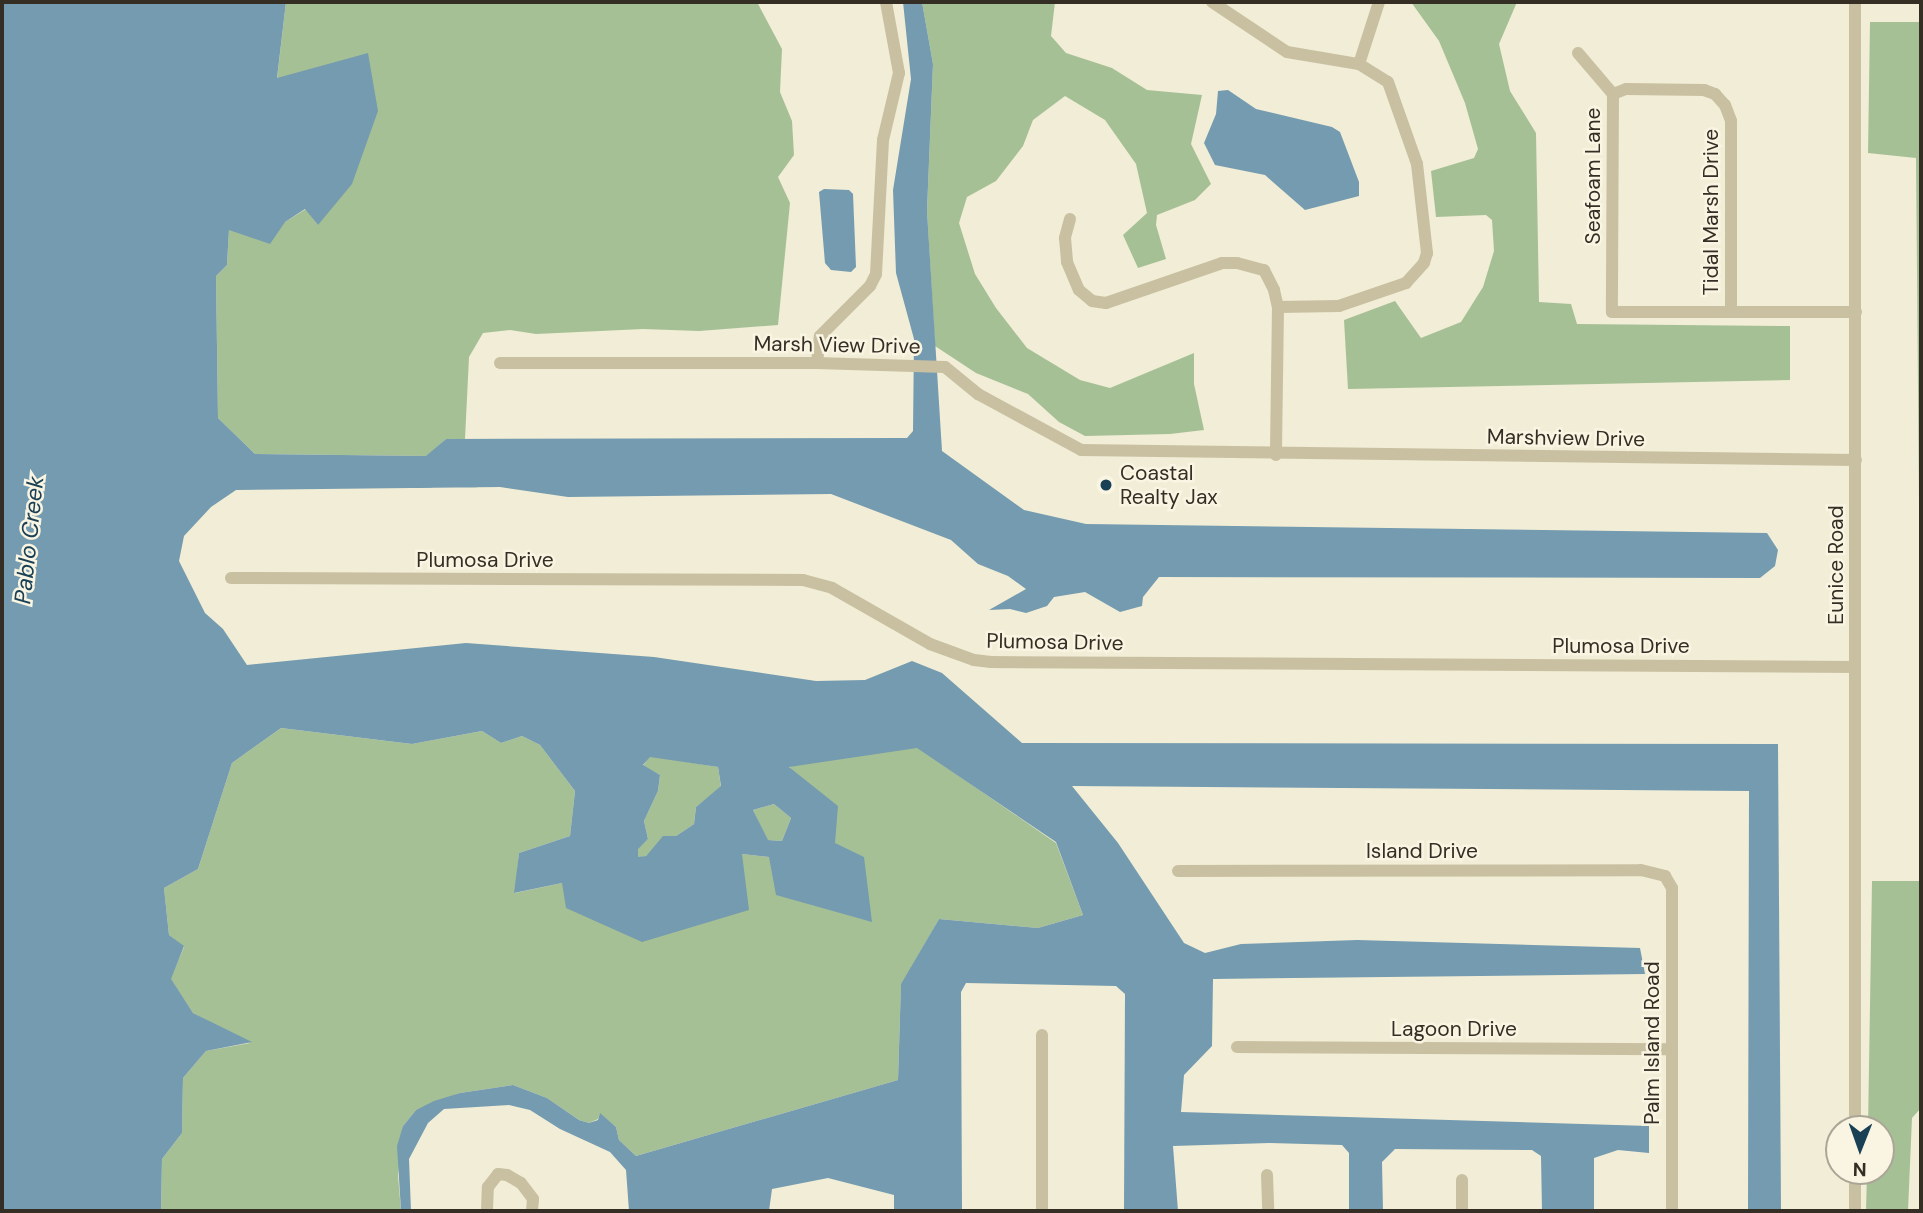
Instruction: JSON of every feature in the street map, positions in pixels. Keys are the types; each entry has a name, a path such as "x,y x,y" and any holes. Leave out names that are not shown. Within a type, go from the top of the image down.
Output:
{"street":[{"path":"817,363 820,336 870,286 876,274 883,140 899,73 886,2"},
{"path":"1212,2 1287,52 1359,64 1388,82 1417,164 1427,237 1424,263 1406,283 1339,306 1278,307"},
{"path":"1359,64 1379,2"},
{"name":"Eunice Road","path":"1855,2 1855,1115"},
{"name":"Seafoam Lane","path":"1578,53 1613,94 1612,312 1731,312"},
{"name":"Tidal Marsh Drive","path":"1613,94 1626,89 1704,90 1715,94 1725,105 1731,121 1731,312"},
{"path":"1070,219 1065,238 1067,262 1079,290 1092,301 1106,303 1203,268 1237,263 1264,270 1274,290 1278,307 1276,454"},
{"path":"1731,312 1856,313"},
{"name":"Marsh View Drive","path":"500,363 817,363 945,367 978,394 1081,450 1276,454"},
{"name":"Marshview Drive","path":"1276,454 1856,460"},
{"name":"Plumosa Drive","path":"231,578 803,580 832,588 944,650 991,662 1855,667"},
{"name":"Island Drive","path":"1178,871 1641,870 1665,876"},
{"name":"Palm Island Road","path":"1665,876 1672,888 1672,1211"},
{"path":"1042,1035 1042,1211"},
{"name":"Lagoon Drive","path":"1237,1047 1671,1049"},
{"path":"487,1211 488,1187 498,1174 507,1175 529,1191 533,1199 532,1211"},
{"path":"1267,1175 1268,1211"},
{"path":"1462,1180 1462,1211"},
{"path":"1855,1185 1855,1211"}],"green space":[{"path":"286,2 757,2 782,49 780,92 792,121 794,155 778,177 790,203 778,325 699,331 643,329 536,334 510,330 483,333 469,357 465,439 446,439 427,456 255,454 218,418 216,276 227,265 229,229 285,222 306,209 318,225 277,79"},
{"path":"922,2 1055,2 1051,36 1066,53 1112,68 1147,90 1202,95 1191,144 1211,184 1195,200 1157,215 1156,225 1166,259 1138,268 1123,235 1147,213 1136,164 1105,120 1065,96 1033,120 1023,146 996,181 967,197 959,223 975,274 996,308 1027,348 1080,380 1110,388 1194,353 1194,384 1204,430 1170,434 1085,436 1059,422 1028,394 976,373 935,346 927,211 933,64"},
{"path":"1411,2 1517,2 1499,44 1510,91 1536,133 1539,302 1571,304 1577,324 1790,326 1790,380 1348,389 1344,320 1395,301 1421,338 1461,322 1483,287 1494,251 1492,220 1486,215 1436,217 1431,171 1474,158 1478,149 1465,103 1439,41"},
{"path":"1870,22 1921,22 1921,730 1916,158 1868,153"},
{"path":"281,728 412,744 482,731 501,743 522,736 540,745 575,791 570,836 519,853 515,893 742,854 769,857 835,843 789,766 917,747 1056,843 1083,915 1038,928 939,919 901,985 898,1080 636,1156 619,1140 616,1127 600,1114 598,1119 589,1123 579,1120 547,1098 513,1085 460,1093 416,1110 403,1126 398,1175 401,1211 161,1211 162,1159 182,1133 183,1078 206,1051 250,1043 193,1013 170,979 184,947 169,935 164,888 198,869 232,763"},
{"path":"650,756 718,767 721,787 696,807 694,824 676,836 663,837 646,856 638,858 637,849 648,839 644,821 658,791 660,775 643,766"},
{"path":"774,804 791,818 782,841 767,840 753,810"},
{"path":"1872,881 1921,881 1921,1108 1912,1118 1908,1211 1866,1211 1867,1185 1895,1185 1895,1115 1868,1115"}],"water":[{"name":"Pablo Creek","path":"2,2 286,2 277,78 368,53 378,111 352,184 318,225 305,209 285,222 270,244 229,230 227,265 216,276 218,418 255,454 426,456 446,439 907,438 913,431 914,339 896,273 893,190 911,79 903,2 922,2 933,64 927,211 942,451 1024,510 1086,524 1767,533 1778,550 1775,566 1760,578 1159,577 1143,597 1142,606 1120,612 1085,592 1054,597 1047,606 1026,613 1010,609 989,610 1026,589 1008,576 978,564 951,540 831,494 568,497 500,487 236,490 211,507 184,536 179,561 205,613 223,629 247,665 466,643 654,657 816,681 865,680 912,661 942,673 1022,743 1778,744 1781,1211 1748,1211 1749,791 1072,786 1118,843 1184,943 1205,953 1241,944 1357,940 1640,948 1645,974 1213,979 1212,1046 1184,1075 1181,1112 1649,1126 1649,1153 1618,1150 1594,1158 1594,1211 1542,1211 1541,1156 1532,1150 1395,1149 1382,1162 1383,1211 1349,1211 1349,1153 1342,1145 1269,1143 1173,1146 1178,1211 1124,1211 1125,994 1116,986 966,983 961,992 962,1211 894,1211 894,1195 828,1178 772,1189 769,1211 629,1211 626,1170 610,1152 560,1129 530,1110 509,1105 444,1109 428,1123 409,1159 411,1211 401,1211 397,1146 403,1126 416,1110 434,1101 460,1093 513,1085 547,1098 579,1120 589,1123 598,1120 600,1113 616,1127 619,1140 636,1156 898,1080 901,984 939,919 1038,928 1083,915 1056,842 917,748 789,767 838,806 835,843 864,857 872,922 776,895 769,857 742,854 749,910 642,942 566,908 562,883 514,893 519,853 570,836 575,791 540,745 522,736 501,743 482,731 412,744 281,728 232,763 198,869 164,888 169,935 184,946 171,979 193,1013 252,1042 206,1051 183,1078 182,1133 162,1159 161,1211 2,1211","holes":["650,757 718,767 721,786 696,807 694,824 676,836 663,836 646,856 638,857 638,849 648,839 644,821 658,791 660,775 643,765","774,804 791,818 782,841 768,840 753,810"]},
{"path":"1228,90 1256,109 1332,127 1340,132 1359,182 1359,196 1305,210 1265,175 1215,165 1204,143 1216,114 1218,91"},
{"path":"824,189 849,190 853,194 856,267 851,272 831,270 825,263 819,192"}],"place":[{"name":"Coastal Realty Jax","path":"1106,485"}]}
